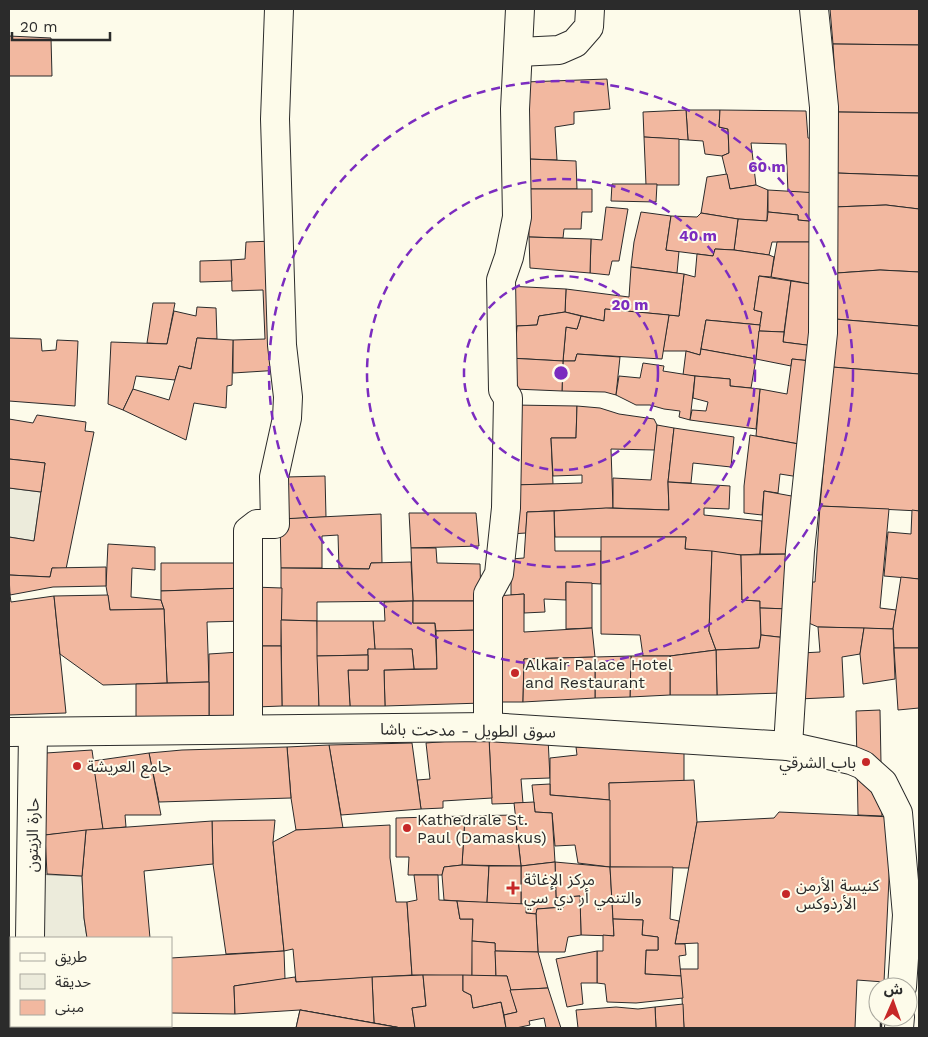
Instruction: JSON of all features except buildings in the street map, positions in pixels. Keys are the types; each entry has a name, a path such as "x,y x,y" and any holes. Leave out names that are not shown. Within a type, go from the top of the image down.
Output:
{"street":[{"path":"248,729 248,531 257,524 275,524 274,477 287,418 288,397 282,346 275,119 279,9"},
{"path":"488,727 488,594 499,574 506,508 508,398 503,390 501,280 509,257 517,217 515,109 520,9"},
{"path":"519,52 559,50 575,43 589,27 590,9"},
{"path":"788,746 800,551 823,332 824,107 814,9"},
{"name":"سوق الطويل - مدحت باشا","path":"21,732 488,727 788,746 851,760 863,765 884,783 898,813 907,915"},
{"name":"حارة الزيتون","path":"21,732 30,937"},
{"path":"907,915 919,966"},
{"path":"903,977 907,915"}],"green space":[{"path":"9,488 41,492 34,541 9,537"},
{"path":"31,874 82,876 87,937 30,937"}],"place":[{"name":"Alkair Palace Hotel and Restaurant","path":"515,673"},
{"name":"باب الشرقي","path":"866,762"},
{"name":"جامع العريشة","path":"77,766"},
{"name":"Kathedrale St. Paul (Damaskus)","path":"407,828"},
{"name":"مركز الإغاثة والتنمي أر دي سي","path":"513,888"},
{"name":"كنيسة الأرمن الأرذوكس","path":"786,894"}]}
